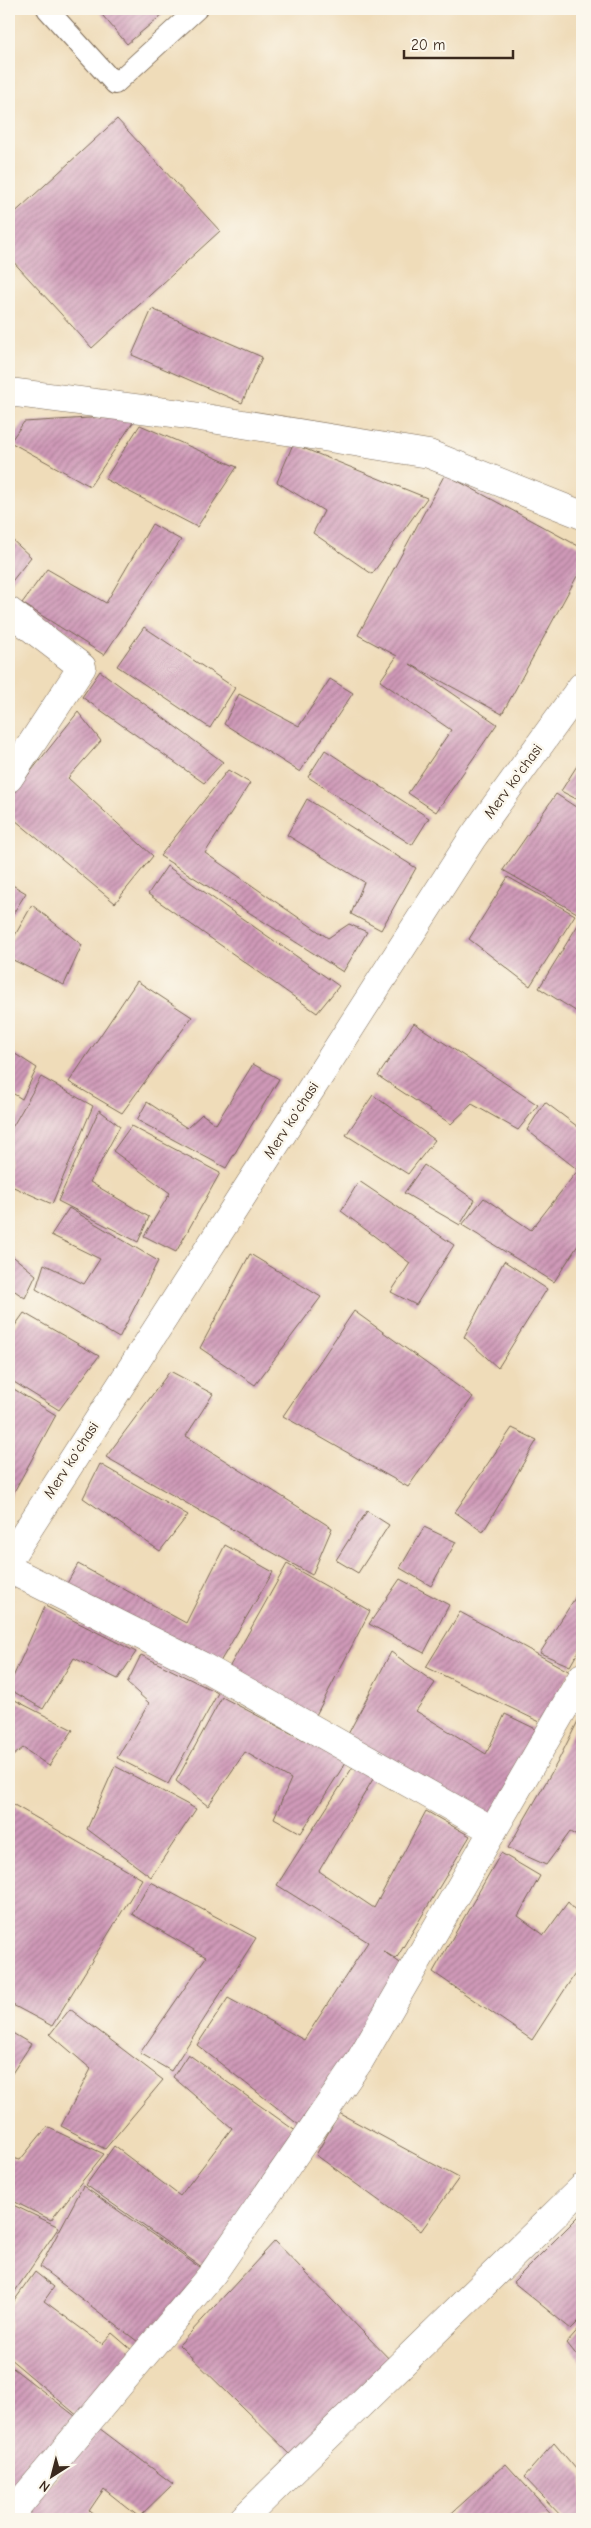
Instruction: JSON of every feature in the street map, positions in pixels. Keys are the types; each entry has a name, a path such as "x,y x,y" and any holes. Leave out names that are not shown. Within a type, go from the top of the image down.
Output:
{"street":[{"path":"9,392 181,414 429,454 582,515"},
{"path":"9,611 82,667 9,778"},
{"name":"Merv ko'chasi","path":"9,1559 473,837 582,686"},
{"path":"9,1569 200,1665 492,1830"},
{"path":"9,2516 213,2273 360,2060 582,1677"},
{"path":"243,2519 582,2188"}],"lane":[{"path":"47,9 115,84 197,9"}],"building":[{"path":"97,9 169,9 127,44"},
{"path":"117,119 220,231 92,348 9,257 9,218"},
{"path":"152,309 262,357 242,403 132,355"},
{"path":"138,415 90,486 10,442 24,422"},
{"path":"140,425 237,467 197,527 105,479"},
{"path":"293,444 427,498 372,574 313,533 324,511 277,482"},
{"path":"445,474 582,548 582,567 502,714 410,664 497,724 436,812 408,793 451,730 380,681 397,656 358,635"},
{"path":"152,524 181,540 104,655 22,603 47,569 106,603"},
{"path":"9,537 31,557 9,585"},
{"path":"144,627 235,688 210,728 117,666"},
{"path":"100,671 223,762 204,783 82,697"},
{"path":"330,679 353,693 300,772 224,724 239,694 299,726"},
{"path":"78,712 101,741 68,778 153,856 115,903 9,815 9,799"},
{"path":"325,750 429,818 412,845 308,777"},
{"path":"582,758 582,802 561,791"},
{"path":"228,770 250,783 205,853 328,938 349,924 367,932 343,972 160,856"},
{"path":"556,794 582,811 582,916 503,870"},
{"path":"307,799 416,868 381,930 351,914 364,882 287,835"},
{"path":"167,866 339,986 317,1013 148,894"},
{"path":"508,877 575,915 530,986 469,939"},
{"path":"9,883 26,893 9,920"},
{"path":"32,905 82,945 64,985 9,958 9,946"},
{"path":"582,921 582,1015 539,988"},
{"path":"137,981 192,1017 122,1113 69,1082"},
{"path":"414,1023 538,1105 518,1130 472,1104 451,1124 378,1076"},
{"path":"9,1050 37,1068 22,1099 9,1091"},
{"path":"253,1064 279,1079 226,1168 137,1120 147,1102 187,1128 202,1114 216,1124"},
{"path":"41,1077 93,1106 52,1204 9,1185 9,1133"},
{"path":"373,1095 435,1140 408,1174 346,1135"},
{"path":"545,1102 582,1130 582,1239 554,1282 462,1225 484,1198 531,1230 578,1170 527,1130"},
{"path":"99,1110 120,1126 90,1182 149,1217 138,1242 58,1201"},
{"path":"131,1126 220,1173 176,1252 144,1236 170,1193 113,1151"},
{"path":"424,1165 475,1200 460,1225 404,1193"},
{"path":"359,1181 454,1245 416,1305 391,1292 410,1263 341,1211"},
{"path":"69,1208 158,1261 119,1338 36,1289 44,1264 84,1284 100,1259 51,1235"},
{"path":"9,1253 36,1275 25,1298 9,1287"},
{"path":"250,1254 321,1297 255,1385 200,1348"},
{"path":"504,1261 547,1289 498,1368 464,1337"},
{"path":"354,1311 473,1397 408,1487 283,1416"},
{"path":"24,1313 99,1356 59,1410 9,1379 9,1334"},
{"path":"170,1371 213,1394 186,1436 332,1528 312,1575 106,1457"},
{"path":"9,1386 56,1415 9,1501"},
{"path":"512,1428 537,1440 483,1532 455,1512"},
{"path":"100,1464 188,1515 160,1551 83,1498"},
{"path":"367,1511 389,1525 358,1573 336,1560"},
{"path":"424,1527 456,1542 431,1586 400,1568"},
{"path":"225,1545 273,1572 217,1667 65,1587 78,1564 186,1623"},
{"path":"287,1564 370,1611 314,1719 226,1673"},
{"path":"400,1579 449,1605 424,1653 369,1624"},
{"path":"582,1587 582,1645 570,1666 540,1653"},
{"path":"45,1606 136,1652 118,1679 74,1658 43,1709 9,1689"},
{"path":"460,1612 570,1672 542,1723 426,1667"},
{"path":"391,1652 435,1683 416,1711 486,1754 505,1714 540,1731 493,1817 344,1742"},
{"path":"141,1655 218,1693 168,1784 117,1758 149,1703 127,1683"},
{"path":"9,1697 73,1730 49,1766 23,1748 9,1759"},
{"path":"222,1697 346,1762 301,1833 274,1818 291,1779 245,1752 208,1806 176,1781"},
{"path":"582,1713 582,1839 570,1832 546,1865 508,1848 557,1763"},
{"path":"356,1762 376,1774 319,1871 374,1908 426,1811 470,1836 396,1959 383,1951 403,1965 304,2129 197,2045 228,1998 304,2040 368,1942 277,1885"},
{"path":"115,1766 196,1809 151,1877 87,1829"},
{"path":"9,1802 142,1879 52,2026 9,2003"},
{"path":"501,1853 540,1876 518,1916 544,1935 568,1902 582,1918 582,1963 532,2040 433,1972"},
{"path":"151,1882 256,1938 171,2071 140,2053 206,1957 132,1914"},
{"path":"70,2009 163,2080 105,2149 61,2126 91,2069 50,2034"},
{"path":"9,2031 31,2044 9,2078"},
{"path":"188,2054 297,2132 203,2268 86,2185 114,2146 180,2196 232,2128 173,2077"},
{"path":"339,2113 459,2178 421,2231 316,2155"},
{"path":"47,2127 104,2154 51,2220 9,2199 9,2157 20,2160"},
{"path":"83,2186 202,2269 146,2348 40,2267"},
{"path":"9,2203 59,2227 9,2300"},
{"path":"582,2213 582,2318 571,2329 513,2282"},
{"path":"275,2241 395,2365 296,2460 179,2345"},
{"path":"35,2272 54,2287 44,2301 102,2344 112,2333 134,2352 79,2417 9,2358 9,2308"},
{"path":"582,2326 582,2362 567,2343"},
{"path":"9,2365 75,2416 9,2495"},
{"path":"99,2428 173,2484 139,2517 104,2489 89,2511 98,2519 20,2519"},
{"path":"554,2443 582,2476 582,2519 564,2519 524,2477"},
{"path":"506,2464 556,2519 445,2519"}]}
